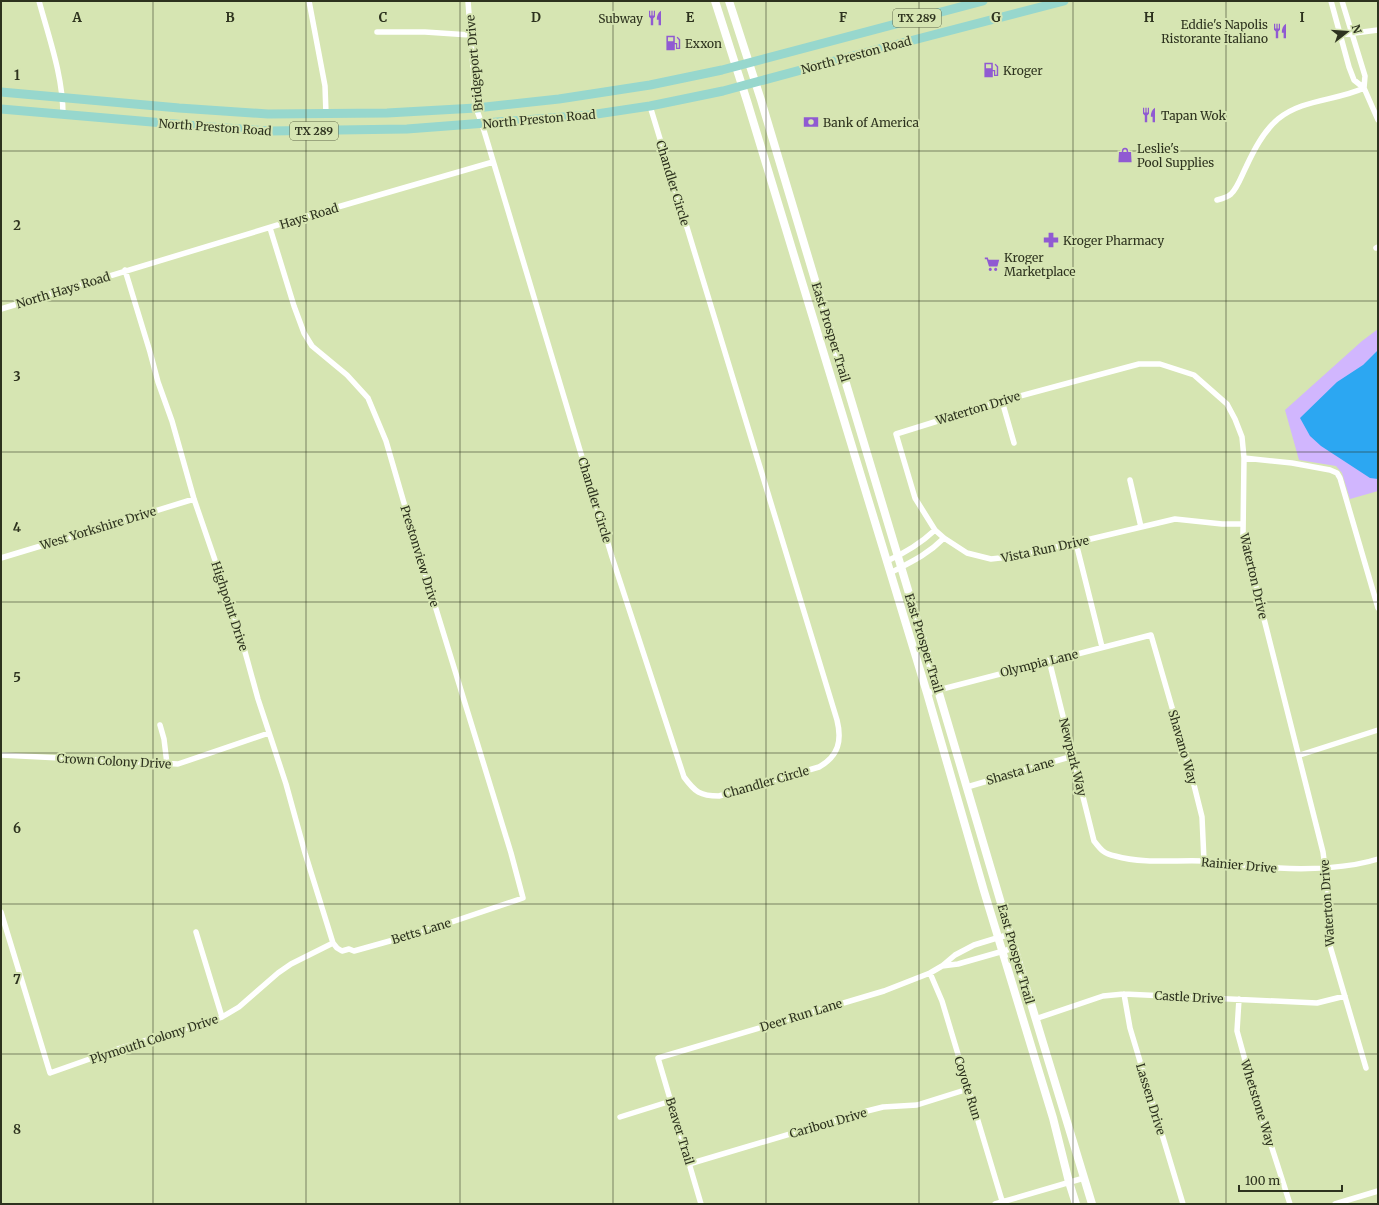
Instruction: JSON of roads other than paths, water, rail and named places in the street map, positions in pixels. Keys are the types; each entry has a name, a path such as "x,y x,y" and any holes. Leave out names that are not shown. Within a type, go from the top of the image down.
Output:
{"main road":[{"name":"East Prosper Trail","path":"715,1 927,693 1002,951 1053,1118 1076,1204"},
{"name":"East Prosper Trail","path":"729,1 756,82 1035,1019 1092,1204"},
{"name":"North Preston Road","path":"1,92 268,114 387,113 476,108 559,99 683,79 983,1"},
{"name":"North Preston Road","path":"1,109 202,127 270,131 381,130 482,124 590,115 650,106 723,91 1028,6 1064,1"},
{"path":"797,267 810,264"}],"street":[{"path":"39,1 61,83 63,115"},
{"path":"309,1 325,86 326,114"},
{"name":"Bridgeport Drive","path":"468,1 476,108 482,124"},
{"path":"1331,1 1339,35 1354,80 1364,88 1378,120"},
{"path":"1342,1 1365,76 1364,88"},
{"path":"1339,35 1351,32 1378,30"},
{"path":"377,32 425,32 470,36"},
{"path":"1217,200 1231,194 1240,181 1254,150 1265,133 1278,119 1292,110 1354,93 1364,88"},
{"name":"Chandler Circle","path":"482,124 612,557 684,777 691,787 699,794 720,796 819,767 831,759 837,748 840,732 650,106"},
{"name":"Hays Road","path":"125,270 493,162"},
{"name":"Prestonview Drive","path":"270,228 304,333 312,346 347,375 368,398 386,441 511,853 523,898 512,903"},
{"name":"North Hays Road","path":"1,309 125,270"},
{"name":"Highpoint Drive","path":"125,270 158,382 172,420 194,499 239,630 269,733 286,784 305,854 333,943"},
{"name":"Waterton Drive","path":"896,434 1002,400 1139,364 1160,364 1194,375 1227,404 1242,437 1244,458 1243,536 1300,755 1323,852 1328,891 1328,934 1330,946 1366,1068"},
{"path":"1002,400 1014,443"},
{"name":"Vista Run Drive","path":"896,434 915,498 935,530 944,538 967,553 991,559 1019,556 1076,544 1175,519 1222,524 1243,524"},
{"path":"1244,458 1292,462 1330,470 1337,474 1340,478 1378,608"},
{"path":"1130,480 1141,527"},
{"name":"West Yorkshire Drive","path":"1,558 194,499"},
{"path":"887,561 923,541 935,530"},
{"path":"890,573 919,559 932,550 944,538"},
{"path":"1076,544 1102,647"},
{"name":"Olympia Lane","path":"927,693 1049,660 1151,635"},
{"name":"Shavano Way","path":"1151,635 1191,773 1202,817 1204,861"},
{"name":"Newpark Way","path":"1049,660 1094,841 1102,851"},
{"path":"160,725 164,739 167,764"},
{"path":"1300,755 1378,730"},
{"name":"Crown Colony Drive","path":"1,755 178,764 269,733"},
{"name":"Shasta Lane","path":"967,787 1073,756"},
{"name":"Rainier Drive","path":"1102,851 1114,856 1135,860 1204,861 1278,868 1326,867 1345,865 1378,858"},
{"name":"Betts Lane","path":"333,943 342,951 349,949 354,951 415,934 512,903"},
{"name":"Plymouth Colony Drive","path":"1,912 50,1073 118,1049 222,1017 239,1007 278,973 291,964 333,943"},
{"path":"196,932 222,1017"},
{"name":"Deer Run Lane","path":"658,1058 884,991 930,973 974,944 1010,934"},
{"name":"Deer Run Lane","path":"942,966 958,964 1014,948"},
{"name":"Coyote Run","path":"930,973 942,1001 1003,1203"},
{"name":"Castle Drive","path":"1035,1019 1103,996 1124,994 1317,1003 1345,996"},
{"name":"Lassen Drive","path":"1124,994 1130,1028 1183,1204"},
{"name":"Whetstone Way","path":"1239,999 1237,1031 1253,1089 1290,1204"},
{"name":"Beaver Trail","path":"658,1058 701,1204"},
{"name":"Caribou Drive","path":"689,1164 867,1111 883,1107 917,1105 968,1089"},
{"path":"620,1117 671,1101"},
{"path":"995,1204 1003,1203 1084,1178"},
{"path":"1335,1204 1378,1191"}],"water":[{"path":"1378,350 1378,479 1370,478 1321,446 1310,436 1300,418 1337,382 1363,365"}],"place":[{"name":"Subway","path":"655,18"},
{"name":"Eddie's Napolis Ristorante Italiano","path":"1280,31"},
{"name":"Exxon","path":"673,43"},
{"name":"Kroger","path":"991,70"},
{"name":"Tapan Wok","path":"1149,115"},
{"name":"Bank of America","path":"811,122"},
{"name":"Leslie's Pool Supplies","path":"1125,155"},
{"name":"Kroger Pharmacy","path":"1051,240"},
{"name":"Kroger Marketplace","path":"992,264"}]}
